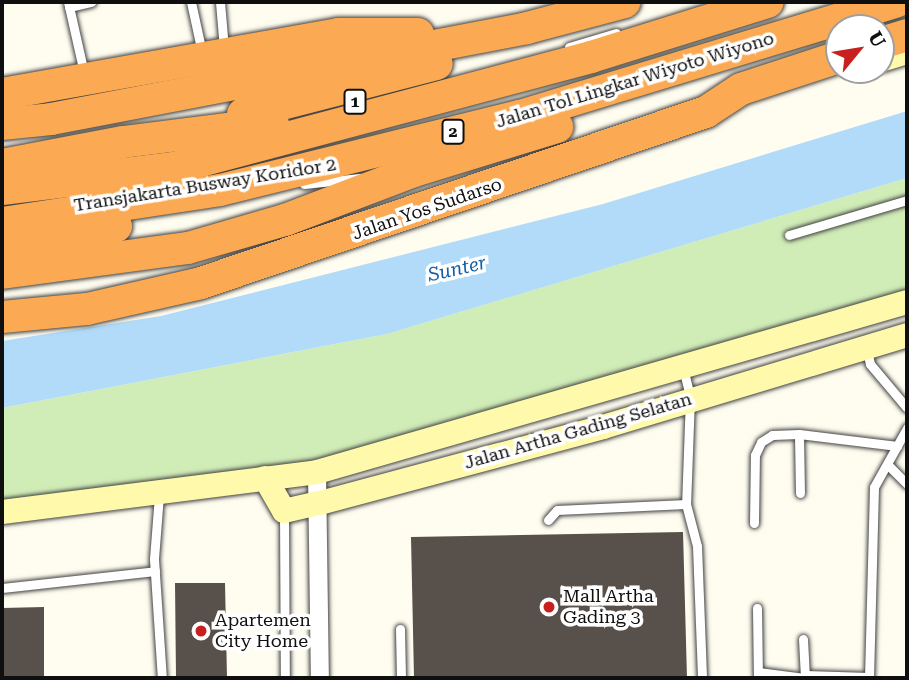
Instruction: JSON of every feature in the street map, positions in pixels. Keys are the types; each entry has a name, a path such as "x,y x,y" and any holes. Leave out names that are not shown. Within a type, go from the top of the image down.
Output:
{"highway":[{"name":"1","path":"2,163 66,157 123,142 279,122 701,2"},
{"name":"Jalan Tol Lingkar Wiyoto Wiyono","path":"2,190 174,168 591,57 768,2"},
{"name":"Jalan Tol Lingkar Wiyoto Wiyono","path":"2,223 220,190 507,119 895,2"},
{"path":"2,163 288,104 569,29 619,13"},
{"name":"1","path":"2,124 51,119 495,34 554,28 619,13"},
{"path":"2,94 86,82 339,34 495,34"},
{"path":"2,273 188,248 285,220 414,172 825,40"},
{"name":"Jalan Yos Sudarso","path":"2,317 87,309 201,283 392,221 706,112 741,89 825,62"},
{"path":"2,247 414,172"}],"street":[{"path":"706,112 825,76"},
{"name":"Jalan Artha Gading Selatan","path":"2,512 159,489 317,472 907,302"},
{"path":"859,317 867,347"},
{"name":"Jalan Artha Gading Selatan","path":"284,511 603,427 690,397 907,335"},
{"path":"317,472 320,503 320,678"},
{"path":"273,478 284,511"}],"lane":[{"path":"86,82 68,4 91,2"},
{"path":"191,2 214,56"},
{"path":"214,56 220,2"},
{"path":"324,116 401,95"},
{"path":"209,144 286,125"},
{"path":"2,174 49,168"},
{"name":"Transjakarta Busway Koridor 2","path":"295,186 414,172"},
{"name":"Transjakarta Busway Koridor 2","path":"2,233 270,190"},
{"path":"789,235 907,200"},
{"path":"867,347 870,363 907,408"},
{"path":"683,368 690,397 686,504 697,546 702,678"},
{"path":"757,608 758,675 869,678 871,509 874,487 907,428"},
{"path":"754,523 755,455 761,442 772,435 799,433 897,446"},
{"path":"799,433 800,493"},
{"path":"888,465 907,484"},
{"path":"159,489 155,571 162,678"},
{"path":"548,520 557,510 686,504"},
{"path":"284,511 285,678"},
{"path":"2,588 155,571"},
{"path":"400,629 401,678"},
{"path":"803,639 805,677"}],"green space":[{"path":"907,178 907,297 317,472 2,511 2,408 387,334"}],"water":[{"name":"Sunter","path":"907,111 907,178 387,334 2,408 2,341 161,316 603,204"}],"building":[{"name":"Mall Artha Gading 3","path":"683,532 687,678 414,678 411,537"},
{"name":"Apartemen City Home","path":"175,583 225,583 227,678 176,678"},
{"path":"44,607 44,678 2,678 2,608"}],"place":[{"name":"Mall Artha Gading 3","path":"549,607"},
{"name":"Apartemen City Home","path":"201,631"}]}
